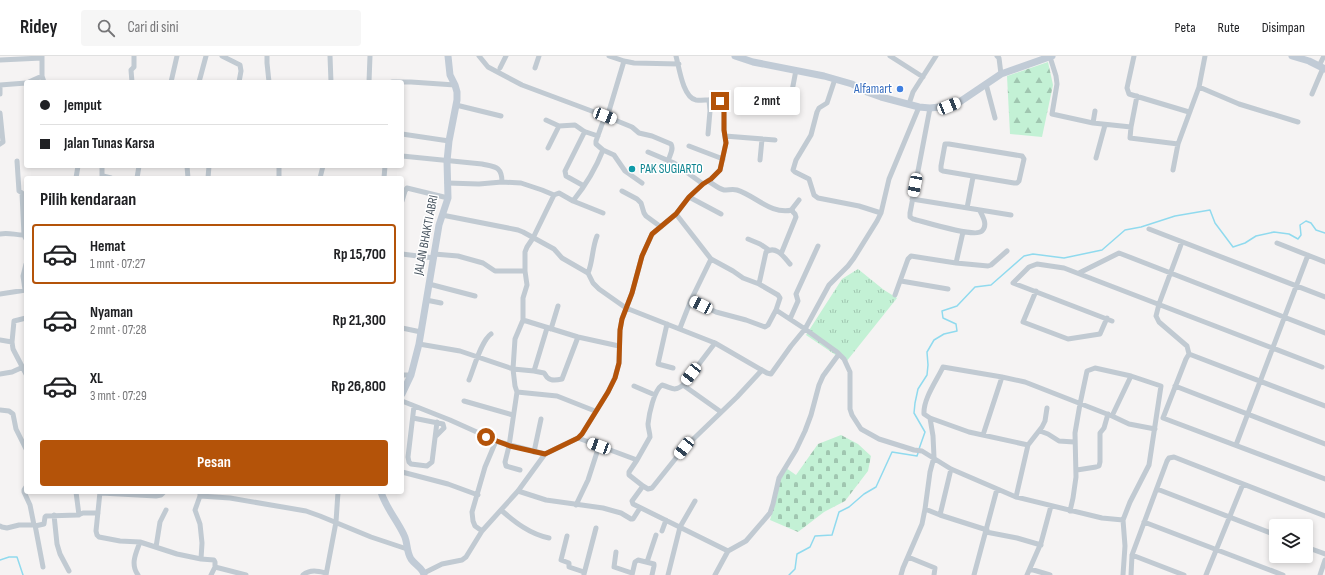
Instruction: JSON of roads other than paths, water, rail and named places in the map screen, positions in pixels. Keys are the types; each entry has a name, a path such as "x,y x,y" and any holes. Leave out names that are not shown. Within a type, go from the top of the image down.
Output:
{"street":[{"path":"132,80 131,69 134,67 134,56"},
{"path":"171,80 177,56"},
{"path":"199,80 206,56"},
{"path":"222,56 240,65 241,71 239,80"},
{"path":"267,56 269,80"},
{"path":"330,56 331,80"},
{"path":"369,80 370,56"},
{"name":"JALAN BHAKTI ABRI","path":"404,390 411,375 419,344 442,215 448,198 447,161 457,92 450,75 448,56"},
{"path":"479,56 488,67 522,85 605,116 632,127 639,133 652,136 671,144 672,148 668,160"},
{"path":"500,68 506,56"},
{"path":"535,68 539,56"},
{"path":"609,56 624,61 641,63 678,64"},
{"path":"382,494 387,507 404,534 406,539 406,549 411,560 424,574 442,564 462,560 466,557 482,532 518,491 545,454 578,438 608,392 615,378 619,363 620,330 645,249 652,234 676,214 689,197 720,170 726,143 724,103 716,100 697,100 689,96 676,56"},
{"path":"735,56 753,62 835,79 852,84 867,92 882,97 919,107 930,108 941,108 958,103 1001,74 1051,56 1056,76 1052,114 1093,123 1131,127"},
{"path":"890,56 923,77"},
{"path":"909,104 913,92 936,56"},
{"path":"997,56 1001,74"},
{"path":"1134,56 1127,88 1129,94 1189,112"},
{"path":"1173,170 1178,144 1199,87 1205,56"},
{"path":"1292,56 1322,67"},
{"path":"1312,94 1322,67 1324,56"},
{"path":"0,60 42,57 43,80"},
{"path":"624,61 609,111 605,116 596,144 603,150 614,155 625,171 642,183"},
{"path":"792,90 796,70"},
{"path":"33,80 42,76"},
{"path":"835,79 827,103 819,108 811,135 799,154 793,170 808,179 814,195 818,198 859,206 881,213"},
{"path":"404,82 455,85"},
{"path":"0,94 0,85 24,83"},
{"path":"986,84 995,118"},
{"path":"1199,87 1239,104 1298,122"},
{"path":"1137,96 1130,138 1178,144"},
{"path":"708,134 710,111 709,100"},
{"path":"456,105 501,116"},
{"path":"442,215 518,230 554,249 562,258 588,274 593,283 599,289 626,308 715,343 767,373 772,373 805,329 829,285 854,258 877,221 881,213 890,179 919,107"},
{"path":"930,108 912,199 910,217 963,232 978,233 984,230 985,226 985,221 980,211"},
{"path":"1093,123 1095,111"},
{"path":"0,112 3,142 0,144"},
{"path":"546,120 559,126 575,125 585,132 598,136"},
{"path":"1096,158 1105,124"},
{"path":"548,148 559,126"},
{"path":"584,186 566,176 565,171 585,132"},
{"path":"404,134 449,141"},
{"path":"725,136 775,140"},
{"path":"760,160 762,139"},
{"path":"945,144 1019,155 1024,159 1019,181 1017,183 973,177 941,170 940,166 945,144"},
{"path":"689,146 722,159"},
{"path":"574,201 599,160 603,150"},
{"path":"648,152 674,163 705,182 721,189 734,189 773,208 784,211 792,210 799,200"},
{"path":"404,156 482,164 501,171 502,182"},
{"path":"17,161 19,191 22,193 24,222"},
{"path":"967,208 973,177"},
{"path":"447,183 479,184 502,182 520,184 554,195 559,193 603,213"},
{"path":"404,194 407,188 448,198"},
{"path":"622,191 637,198 641,203 646,216 661,227"},
{"path":"520,470 505,465 510,446 517,392 513,369 515,339 523,320 524,298 527,285 524,252 534,238 554,195"},
{"path":"689,197 721,214"},
{"path":"912,199 1011,215"},
{"path":"781,254 796,217 792,210"},
{"path":"676,214 711,259 743,278 759,284 780,297 776,310 768,325 765,326 716,312 691,300"},
{"path":"1149,229 1325,297"},
{"path":"0,234 7,232 24,237"},
{"path":"956,263 963,232"},
{"path":"588,274 597,236"},
{"path":"748,239 769,250 773,250 781,254 790,264"},
{"path":"1182,242 1156,316 1159,322 1187,346 1189,354 1163,418 1325,479"},
{"path":"1277,243 1325,262"},
{"path":"790,319 798,301 796,294 818,246"},
{"path":"759,284 766,252 769,250"},
{"path":"895,295 908,259 911,256 988,266 1007,251"},
{"path":"1079,273 1119,253 1325,333"},
{"path":"404,254 458,256 479,261 486,264 494,271 525,271"},
{"path":"1236,445 1308,255"},
{"path":"680,328 691,300 711,259"},
{"path":"1112,320 1013,283 1029,267 1037,264 1064,268 1322,367"},
{"path":"24,272 24,283"},
{"path":"901,281 948,289"},
{"path":"429,284 475,296"},
{"path":"0,294 24,290"},
{"path":"1036,291 1023,322 1068,339 1100,334 1106,318"},
{"path":"426,300 441,304"},
{"path":"534,371 558,306"},
{"path":"776,310 805,329 844,359 850,372 850,409 852,416 861,429 879,439 922,451 952,468 997,490 1016,497 1102,518 1124,520"},
{"path":"0,374 12,372 23,364 13,349 12,342 14,321 24,318"},
{"path":"523,320 578,337 619,346"},
{"path":"667,324 658,364 674,368"},
{"path":"404,328 421,332"},
{"path":"469,380 478,356 491,334"},
{"path":"419,344 460,351 513,369 544,373 548,379 557,380 562,379 578,337"},
{"path":"0,340 12,342"},
{"path":"715,343 683,385 676,390 661,386 655,395 648,423 650,437 629,472 629,475 648,489 652,488 684,448 762,370"},
{"path":"715,575 728,551 746,541 770,513 779,478 796,450 805,430 811,415 819,385 823,376 839,354"},
{"path":"1189,354 1325,406"},
{"path":"1028,445 983,435 949,425 930,418 924,414 923,409 925,401 943,367 1024,382 1110,415 1129,424 1155,429"},
{"path":"1070,511 1074,493 1076,470 1074,442 1087,370 1095,368 1131,376 1161,386 1149,465 1130,502 1124,520 1125,546 1123,575"},
{"path":"404,375 411,375"},
{"path":"1076,470 1099,466 1100,434 1131,376"},
{"path":"983,435 1002,377"},
{"path":"683,385 721,412"},
{"path":"634,386 655,395"},
{"path":"1175,386 1325,444"},
{"path":"517,392 557,396 595,411"},
{"path":"464,401 513,415"},
{"path":"404,402 450,420 496,441 510,446 545,454"},
{"path":"413,418 437,422 432,462 427,466 411,464 409,462 408,457 414,406"},
{"path":"1016,497 1028,445 1040,431 1045,422 1047,408"},
{"path":"0,410 9,411 13,414 16,429 24,445"},
{"path":"901,575 922,524 925,509 930,472 934,457 930,418"},
{"path":"534,452 541,419"},
{"path":"1040,431 1059,441 1074,442"},
{"path":"578,438 637,460"},
{"path":"482,532 475,526 472,516 489,456 496,441"},
{"path":"576,505 588,480 599,446"},
{"path":"1131,575 1132,555 1169,458 1174,458 1325,516"},
{"path":"940,515 952,468"},
{"path":"404,473 448,484 478,495"},
{"path":"1206,575 1243,484"},
{"path":"643,486 632,501 633,504 728,551"},
{"path":"1157,489 1269,532"},
{"path":"974,575 997,490"},
{"path":"518,491 546,500 603,508 631,519 633,519 640,508"},
{"path":"25,494 30,505 43,567"},
{"path":"76,494 80,515"},
{"path":"100,494 96,531 99,537 120,541 140,542 177,554 214,560 215,566 211,575"},
{"path":"128,494 156,496 162,494"},
{"path":"201,559 202,543 200,524 195,510 200,494 306,511 371,537 406,549"},
{"path":"303,575 313,571 326,574 336,522 338,494"},
{"path":"668,575 680,527 695,501"},
{"path":"1027,575 1041,545 1051,506"},
{"path":"925,509 986,531 1041,545"},
{"path":"156,546 160,522 166,510"},
{"path":"501,510 529,531 541,537 549,538"},
{"path":"0,526 7,528 19,525 35,526 44,524 45,516 98,513"},
{"path":"54,516 57,544 60,554 69,571"},
{"path":"662,531 666,520"},
{"path":"1144,522 1283,575"},
{"path":"567,536 561,560 569,563 569,567 584,574 596,528"},
{"path":"647,562 656,535"},
{"path":"136,574 134,565 140,542"},
{"path":"1313,550 1325,554"},
{"path":"616,552 614,567 632,574 636,560 647,562 654,564 652,575"},
{"path":"1132,555 1184,575"},
{"path":"908,558 935,568 934,575"},
{"path":"1321,575 1325,560"},
{"path":"215,566 244,575"},
{"path":"1030,569 1050,575"}],"waterway":[{"path":"919,449 925,432 914,413 918,389 927,375 927,352 934,340 944,334 957,331 956,324 943,318 942,311 957,306 975,287 991,285 1024,256 1033,254 1064,258 1102,250 1125,230 1141,227 1175,216 1210,210 1215,223 1233,247 1245,243 1256,236 1274,232 1289,234 1298,239 1301,235 1300,225 1306,221 1311,223 1316,230 1325,233"},
{"path":"789,575 795,569 797,554 810,547 815,536 832,535 839,512 849,507 864,494 876,487 892,452 917,456 918,453"},
{"path":"0,560 9,557 17,557 23,575"}],"place":[{"name":"Alfamart","path":"900,89"},
{"name":"PAK SUGIARTO","path":"632,169"}]}
